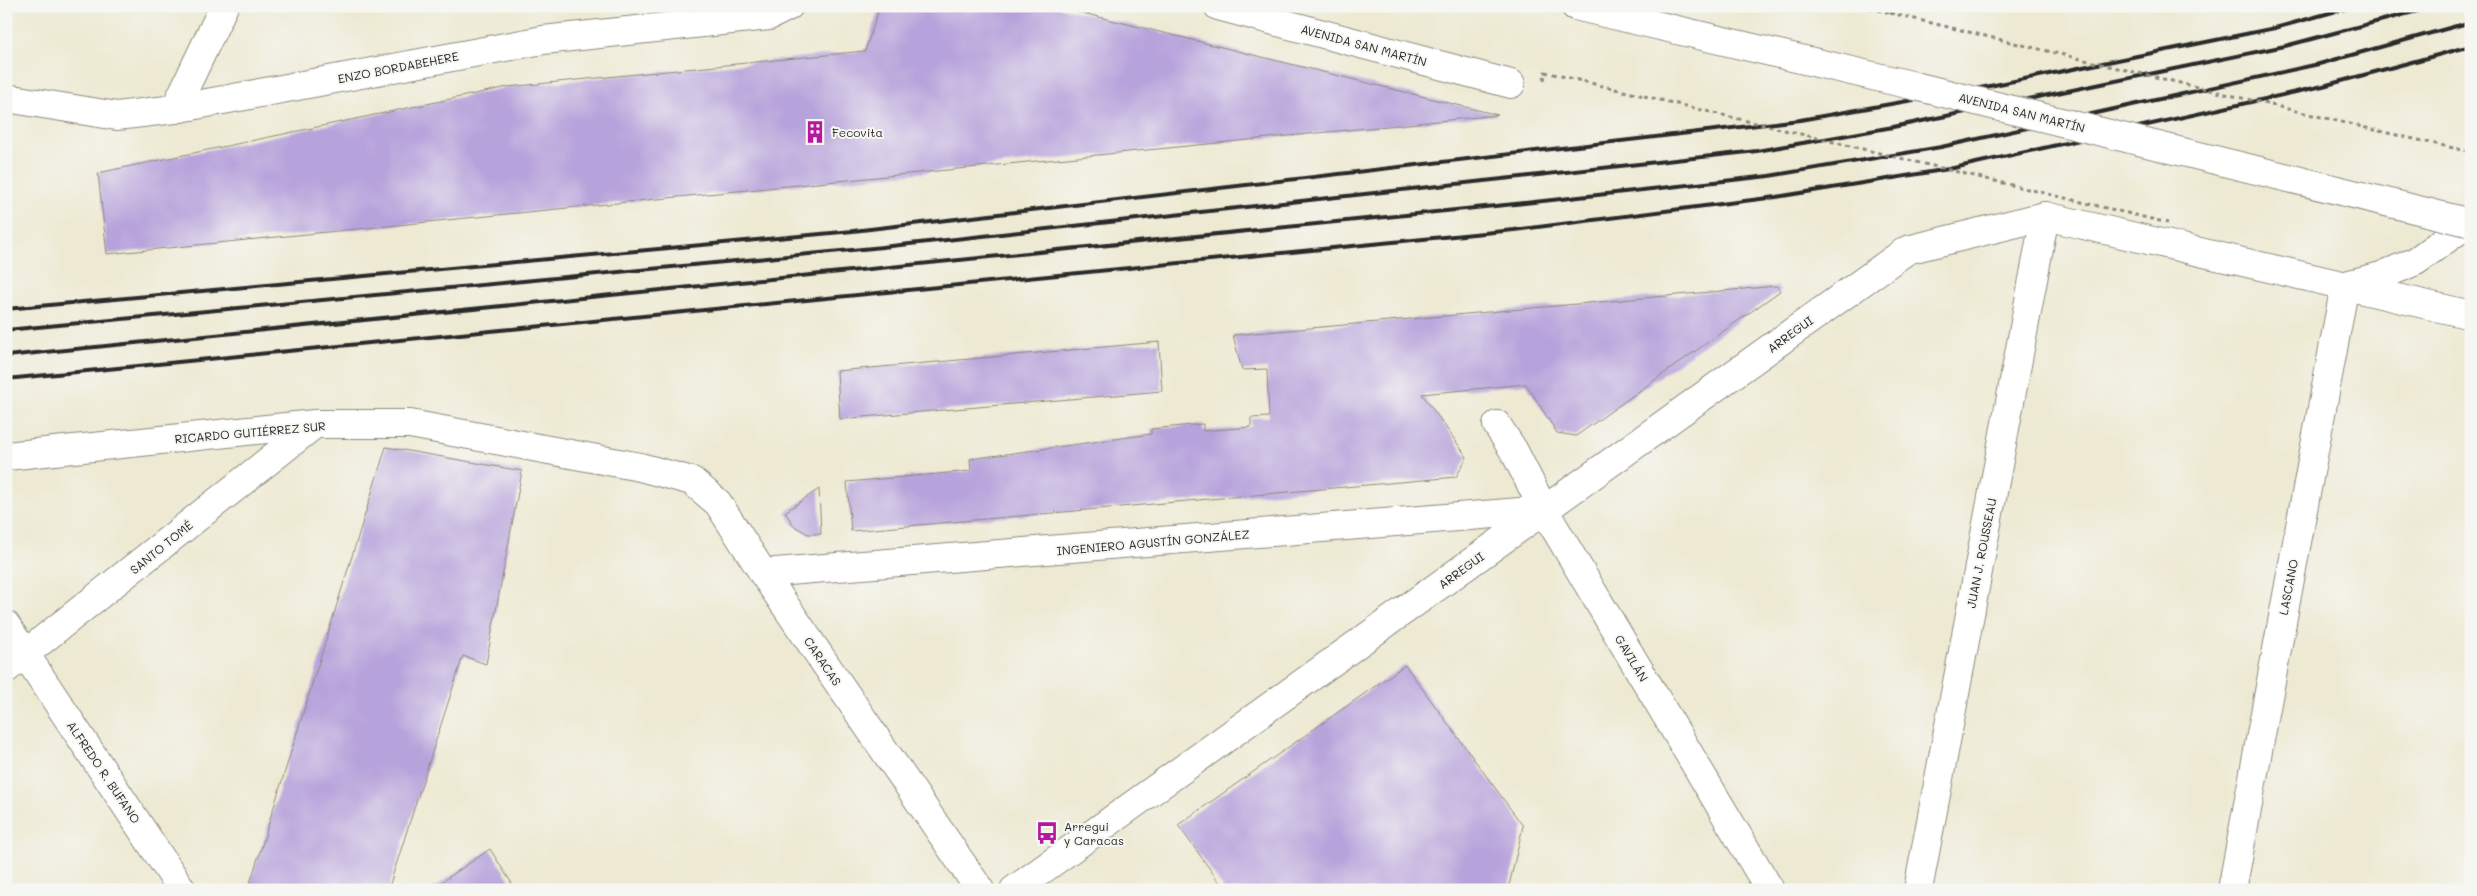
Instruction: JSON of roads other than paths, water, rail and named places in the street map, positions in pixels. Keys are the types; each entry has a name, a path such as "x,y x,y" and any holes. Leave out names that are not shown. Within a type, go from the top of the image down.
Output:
{"street":[{"path":"175,109 224,6"},
{"name":"ENZO BORDABEHERE","path":"6,98 118,116 175,109 543,40 769,16 790,6"},
{"name":"AVENIDA SAN MARTÍN","path":"1218,6 1511,84"},
{"name":"AVENIDA SAN MARTÍN","path":"1575,6 1911,85 2471,222"},
{"name":"AVENIDA SAN MARTÍN","path":"1907,250 2045,216 2471,315"},
{"name":"JUAN J. ROUSSEAU","path":"1918,890 2045,216"},
{"name":"AVENIDA SAN MARTÍN","path":"2345,285 2380,276 2416,261 2471,222"},
{"name":"ARREGUI","path":"1014,890 1907,250"},
{"name":"LASCANO","path":"2232,890 2345,285"},
{"name":"RICARDO GUTIÉRREZ SUR","path":"6,456 315,424 410,424 640,467"},
{"name":"SANTO TOMÉ","path":"16,662 315,424"},
{"name":"GAVILÁN","path":"1497,425 1514,451 1544,510 1770,890"},
{"name":"CARACAS","path":"640,467 692,481 718,503 763,573 980,890"},
{"name":"INGENIERO AGUSTÍN GONZÁLEZ","path":"763,573 1544,510"},
{"name":"ALFREDO R. BUFANO","path":"6,625 16,662 182,890"}],"railway":[{"path":"6,309 853,231 1800,120 1970,90 2275,28 2355,6"},
{"path":"6,330 873,248 1757,151 1893,127 2285,46 2436,6"},
{"path":"6,356 1515,204 1769,176 1941,147 2319,64 2471,22"},
{"path":"6,379 1514,230 1776,197 1949,169 2323,86 2471,46"}],"place":[{"name":"Fecovita","path":"815,132"},
{"name":"Arregui y Caracas","path":"1047,833"}]}
